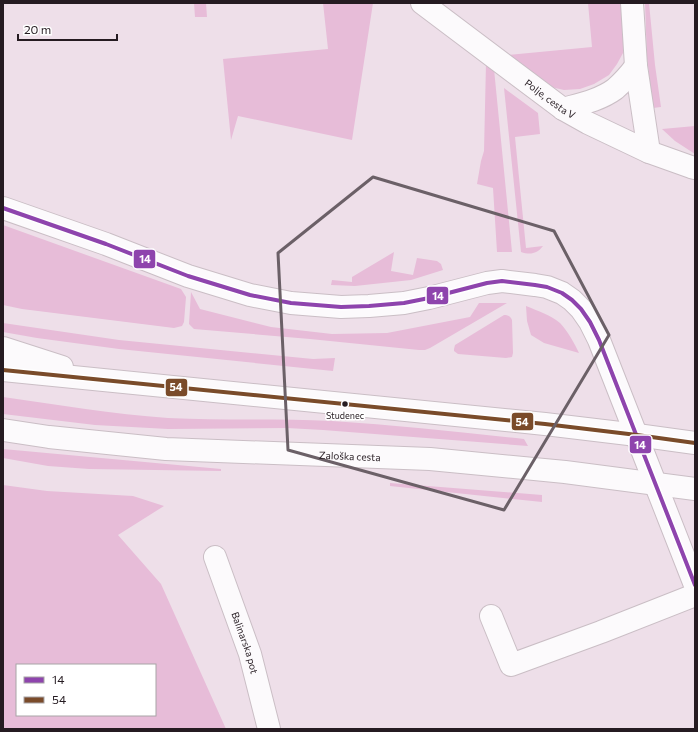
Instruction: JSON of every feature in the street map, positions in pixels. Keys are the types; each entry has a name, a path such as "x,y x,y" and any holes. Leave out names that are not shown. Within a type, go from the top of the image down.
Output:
{"main road":[{"name":"Polje, cesta V","path":"422,3 563,108 588,123 649,152 695,168"},
{"path":"632,3 636,66 649,152"},
{"path":"563,108 600,97 615,88 636,66"},
{"path":"12,211 106,244 188,276 250,295 291,303 341,307 404,303 487,283 502,282 547,287 562,293 581,309 590,322 599,340 695,585"},
{"path":"3,348 101,380"},
{"path":"3,370 537,424 637,435 695,444"},
{"name":"Zaloška cesta","path":"3,430 49,437 166,449 430,459 565,472 695,489"},
{"name":"Balinarska pot","path":"215,557 250,654 269,729"},
{"path":"491,616 511,665 695,595"}],"highlighted area":[{"path":"373,177 554,231 609,335 504,510 288,450 278,253"}],"shaded area":[{"path":"194,3 206,3 207,17 195,17"},
{"path":"323,3 373,3 352,140 238,116 231,140 223,59 328,49"},
{"path":"588,3 625,3 626,41 623,53 609,75 594,84 580,89 564,90 551,87 507,55 592,47"},
{"path":"645,3 649,3 661,107 653,108 647,58"},
{"path":"486,63 494,69 512,252 497,252 493,188 477,184 484,151"},
{"path":"504,88 538,113 540,134 515,137 526,248 543,246 538,251 533,253 521,252"},
{"path":"695,126 695,154 675,141 662,129"},
{"path":"3,225 181,289 186,297 184,322 182,326 174,328 22,309 3,305"},
{"path":"394,252 391,271 413,275 417,258 437,261 441,264 443,270 411,280 355,286 331,285 332,280 352,282 352,277"},
{"path":"191,292 200,309 271,327 332,334 387,333 470,317 479,303 507,303 430,348 419,350 194,329 189,324"},
{"path":"526,306 548,315 560,323 571,337 579,353 544,343 531,335 527,321"},
{"path":"504,315 509,316 512,320 512,357 506,358 458,354 454,351 455,345"},
{"path":"3,323 119,340 313,359 335,358 333,371 119,349 3,332"},
{"path":"3,397 106,412 168,418 311,420 404,427 524,439 528,446 287,428 168,429 95,425 3,414"},
{"path":"3,449 221,469 221,471 89,469 48,466 3,458"},
{"path":"390,483 542,495 542,502 390,486"},
{"path":"3,485 47,491 133,496 164,506 118,535 161,584 226,729 3,729"}],"transit line":[{"name":"14","path":"3,208 106,244 188,276 250,295 291,303 341,307 404,303 487,283 502,281 547,287 562,293 581,309 590,322 599,340 695,585"},
{"name":"54","path":"3,370 545,424 695,443"}],"place":[{"name":"Studenec","path":"345,404"}]}
